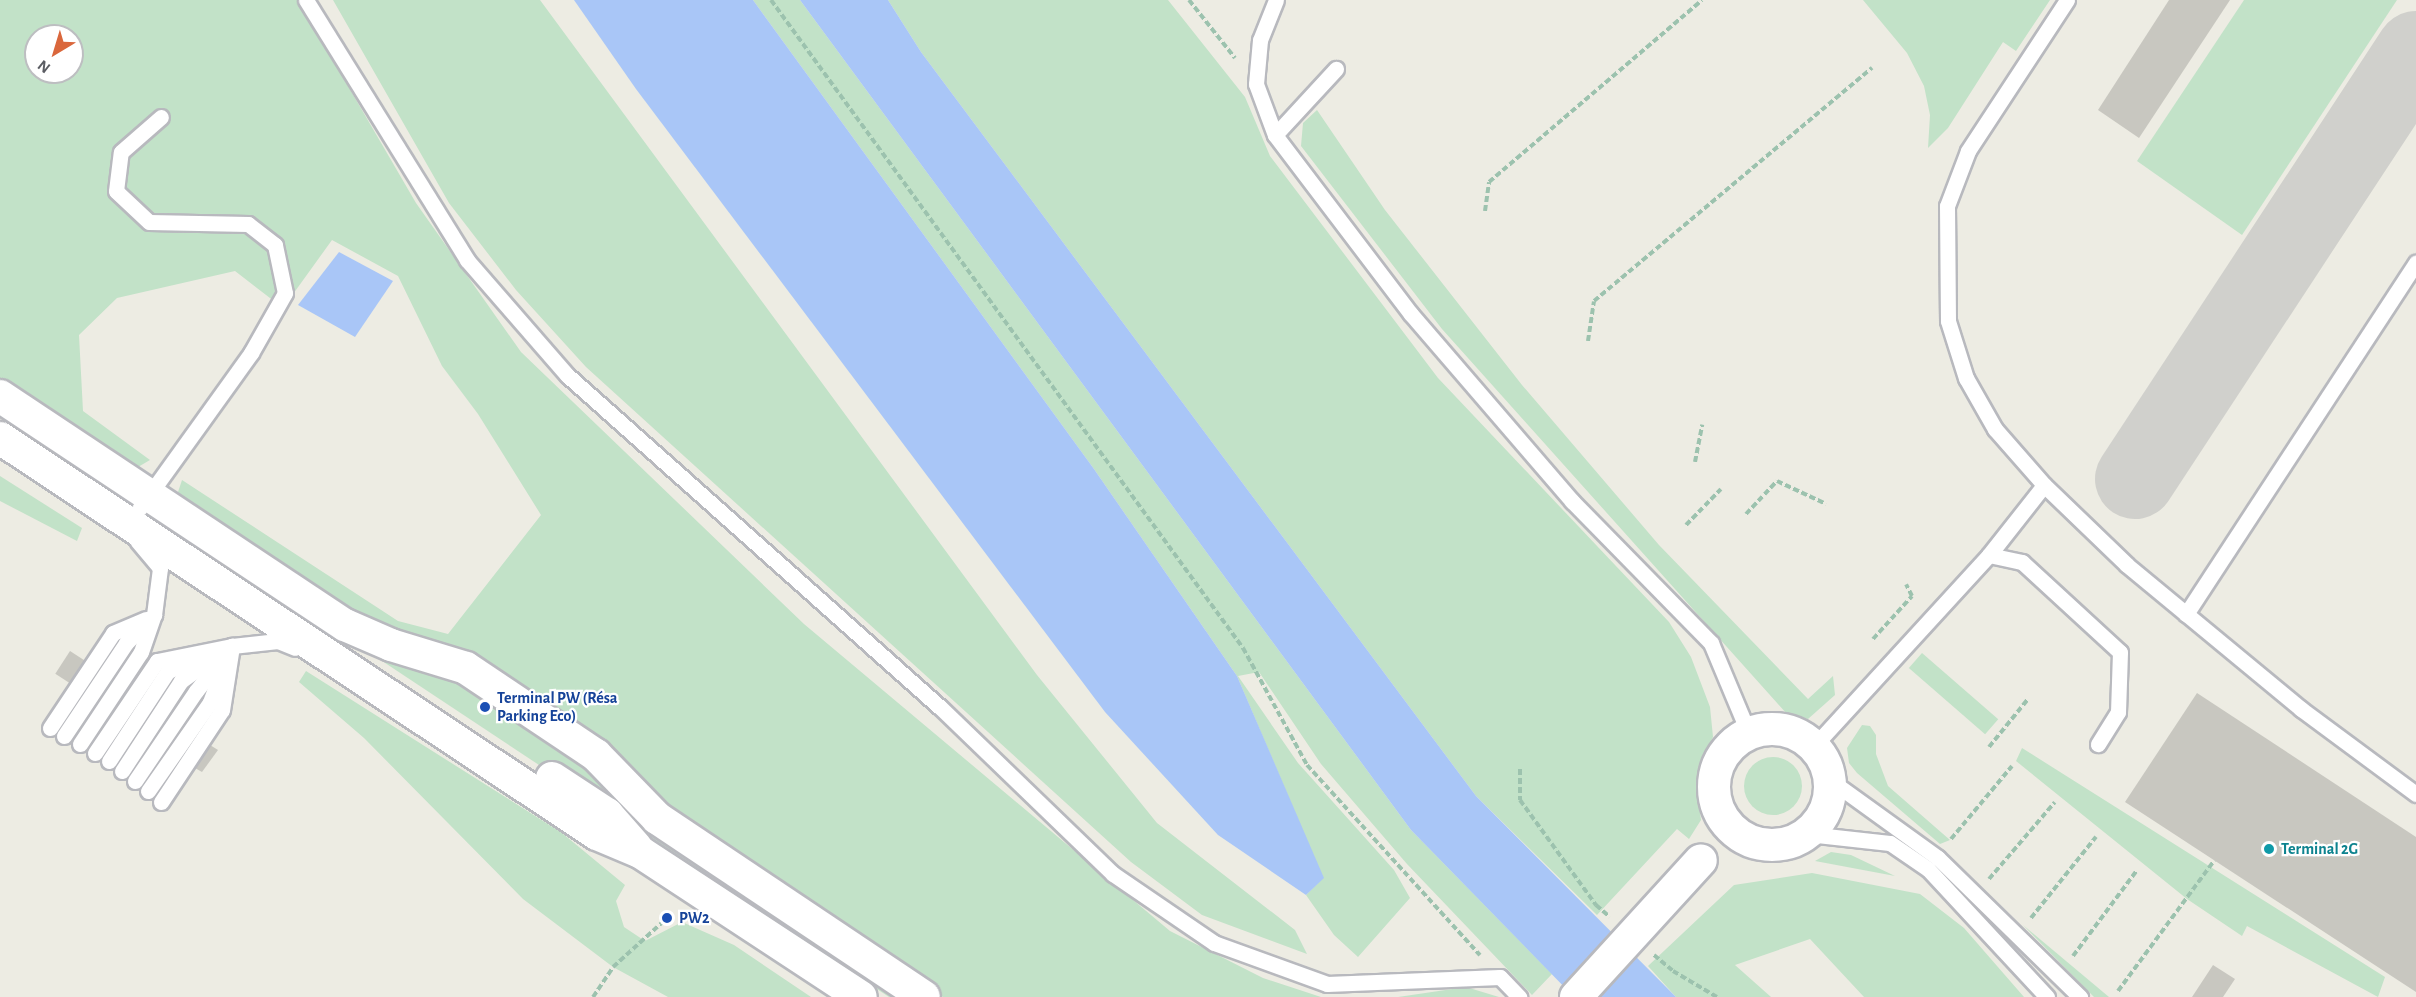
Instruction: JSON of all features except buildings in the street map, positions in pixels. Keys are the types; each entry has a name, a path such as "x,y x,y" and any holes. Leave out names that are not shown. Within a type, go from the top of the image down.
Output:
{"street":[{"path":"0,396 136,507 341,665 597,834 640,852 861,997"},
{"path":"0,422 13,426 607,814 640,852"},
{"path":"0,438 136,507 345,625 391,645 466,668 596,755 657,818 924,997"},
{"path":"1784,730 1814,746 1825,762 1830,780 1826,810 1808,834 1777,846 1760,844 1731,828 1714,795 1715,776 1721,758 1749,734 1784,730"},
{"path":"1576,997 1731,828"}],"lane":[{"path":"306,0 467,260 567,375 940,707 1113,874 1214,943 1327,984 1500,977 1519,997"},
{"path":"2067,0 1968,150 1947,206 1948,321 1965,378 1995,429 2043,485 2127,565 2301,709 2416,794"},
{"path":"1277,1 1260,40 1256,84 1275,135 1411,314 1556,484 1711,643 1749,734"},
{"path":"1275,135 1336,69"},
{"path":"80,744 141,652 154,615 160,568 136,507 252,353 285,293 275,245 248,224 150,222 116,191 121,152 161,117"},
{"path":"2186,614 2416,262"},
{"path":"1814,746 1989,555 2043,485"},
{"path":"1989,555 2022,562 2120,652 2118,712 2098,744"},
{"path":"50,728 113,633 154,615"},
{"path":"64,736 126,643 154,615"},
{"path":"95,753 157,661 232,646 278,641 341,665"},
{"path":"109,761 168,671 232,646"},
{"path":"122,771 181,681 232,646"},
{"path":"135,781 196,690 232,646"},
{"path":"148,791 210,702 232,646"},
{"path":"161,802 222,710 232,646"},
{"path":"1830,780 1938,858 2080,997"},
{"path":"1808,834 1890,843 1928,869 2048,997"}],"path":[{"path":"771,0 1242,648 1307,765 1500,977"},
{"path":"1189,0 1256,84"},
{"path":"1485,211 1489,182 1702,0"},
{"path":"1588,340 1594,301 1872,68"},
{"path":"1695,462 1702,425"},
{"path":"1746,514 1777,481 1826,504"},
{"path":"1686,525 1721,489"},
{"path":"1873,639 1912,596 1906,584"},
{"path":"1989,747 2028,699"},
{"path":"1938,858 2012,766"},
{"path":"1520,769 1520,800 1596,906 1613,920"},
{"path":"1986,883 2055,802"},
{"path":"2029,920 2096,837"},
{"path":"2118,991 2214,861"},
{"path":"2073,956 2137,870"},
{"path":"593,997 613,967 667,918"},
{"path":"1647,949 1673,971 1717,997"}],"green space":[{"path":"0,0 298,0 416,203 521,352 804,624 1170,931 1263,978 1321,997 943,997 709,842 652,798 606,749 346,616 189,508 178,492 182,480 398,621 448,634 541,515 478,414 442,366 398,276 332,240 283,308 235,271 117,298 79,335 83,411 150,460 138,467 118,460 0,384"},
{"path":"333,0 540,0 1037,675 1157,823 1295,930 1307,954 1202,915 1131,862 586,367 516,290 449,203"},
{"path":"753,0 800,0 1411,830 1552,974 1532,995 1407,864 1321,764 1259,672 1238,676 1298,763 1394,870 1410,898 1358,957 1334,935 1306,895 1323,878 1237,676 1094,469"},
{"path":"888,0 1168,0 1245,97 1270,156 1438,378 1669,622 1691,657 1710,707 1713,737 1701,762 1697,789 1701,820 1689,839 1677,829 1597,915 1476,796 921,52"},
{"path":"1863,0 2050,0 2016,51 2003,42 1948,128 1928,148 1930,115 1924,86 1907,53"},
{"path":"2244,0 2397,0 2242,235 2137,161"},
{"path":"1317,110 1385,210 1522,385 1659,545 1808,699 1833,676 1835,695 1808,719 1787,714 1442,329 1301,146 1303,123"},
{"path":"0,476 82,528 77,541 0,501"},
{"path":"361,647 459,676 907,997 889,997"},
{"path":"1922,653 1998,719 1985,734 1909,668"},
{"path":"306,671 562,833 625,885 616,901 624,927 645,941 682,922 734,945 811,997 668,997 613,967 523,899 364,738 299,682"},
{"path":"1862,725 1870,726 1876,735 1876,754 1888,786 1950,840 1940,844 1857,773 1849,763 1847,748"},
{"path":"2022,748 2385,977 2378,997 2247,926 2242,936 2187,899 2016,761"},
{"path":"1767,757 1779,757 1794,765 1802,780 1802,792 1794,807 1779,815 1767,815 1752,807 1744,792 1744,780 1752,765"},
{"path":"1831,852 1851,855 1895,876 1815,861"},
{"path":"1812,873 1920,894 1964,928 2024,997 1864,997 1810,939 1735,965 1771,997 1676,997 1648,966 1734,885"},
{"path":"2023,925 2109,997 2094,997"},
{"path":"1466,987 1499,997 1398,997"}],"water":[{"path":"574,0 753,0 1094,469 1237,676 1324,878 1306,895 1218,835 1105,712 636,89"},
{"path":"800,0 888,0 921,52 1476,796 1676,997 1574,997 1411,830"},
{"path":"339,252 393,281 355,337 298,305"}],"taxiway":[{"path":"2135,479 2416,51"}],"place":[{"name":"Terminal PW (Résa Parking Eco)","path":"485,707"},
{"name":"Terminal 2G","path":"2269,849"},
{"name":"PW2","path":"667,918"}]}
